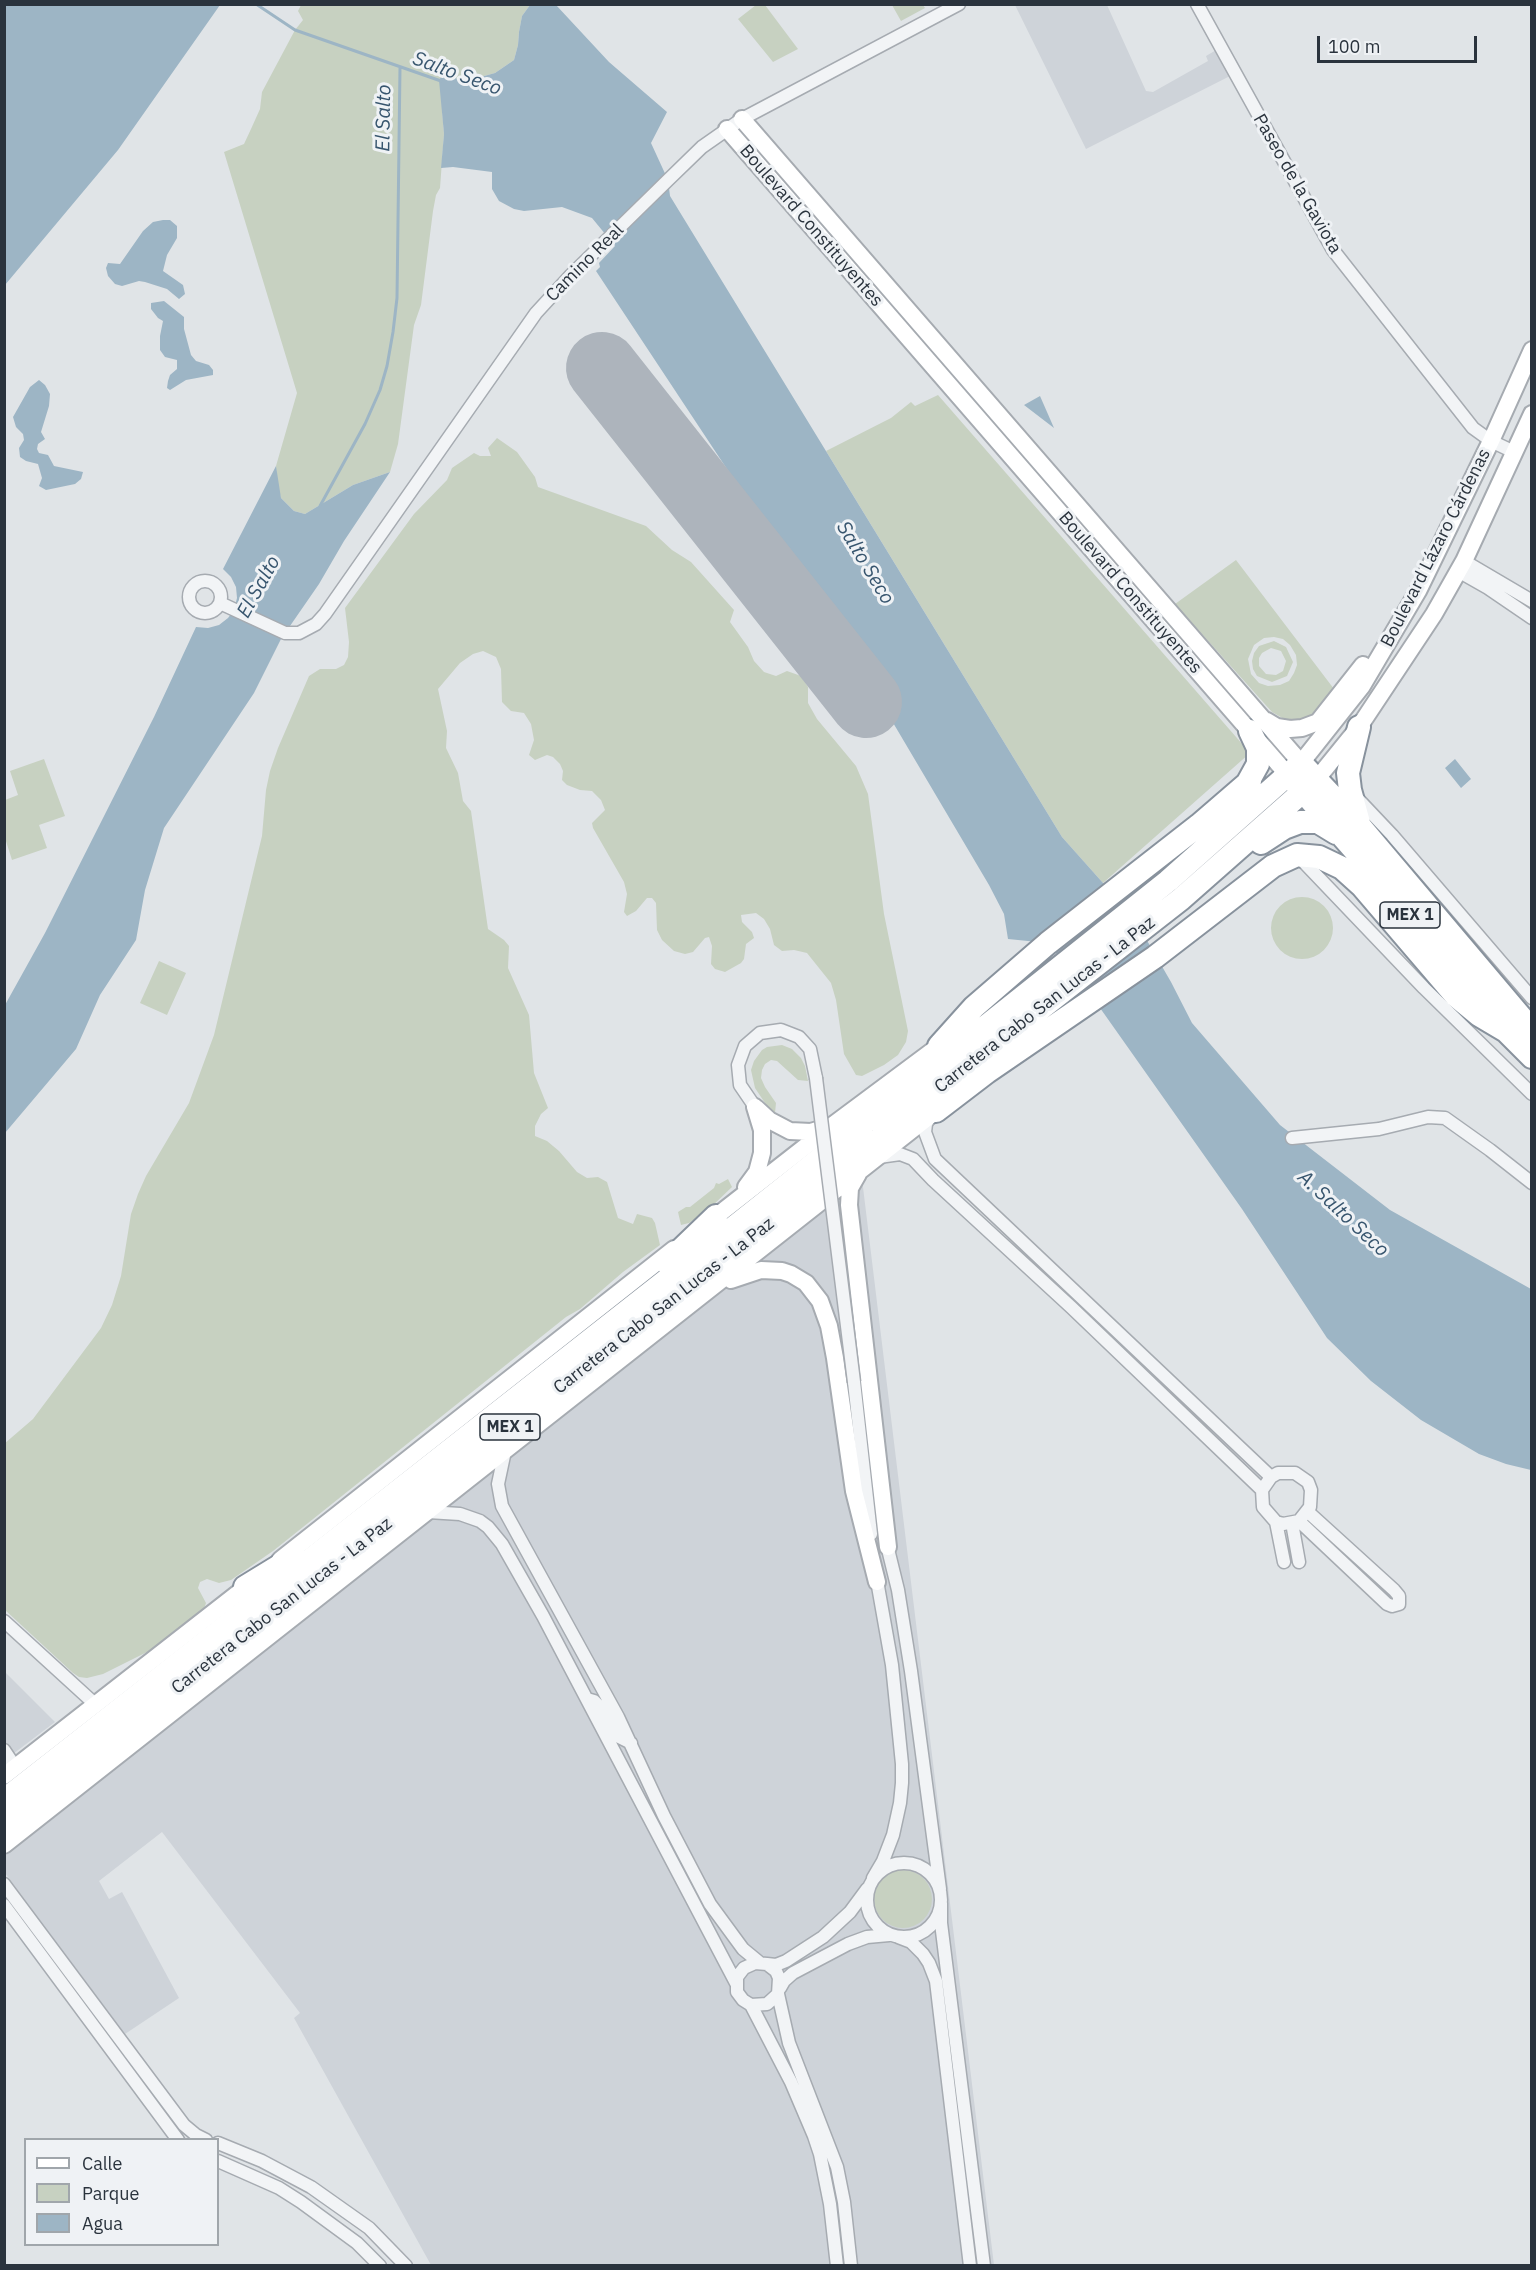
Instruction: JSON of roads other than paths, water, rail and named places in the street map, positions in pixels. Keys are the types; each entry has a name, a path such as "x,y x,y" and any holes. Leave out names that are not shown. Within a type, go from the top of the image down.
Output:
{"highway":[{"path":"1192,861 1222,826 1256,770 1257,726"},
{"path":"1351,831 1348,772 1349,760 1359,727"},
{"name":"Boulevard Constituyentes","path":"1294,769 1532,1030"},
{"name":"Carretera Cabo San Lucas - La Paz","path":"1182,888 1192,861 1294,769"},
{"path":"939,1046 974,1007 1048,943 1199,825 1250,781"},
{"name":"Carretera Cabo San Lucas - La Paz","path":"8,1813 390,1498 577,1349 1005,1020 1182,888 1310,785"},
{"name":"MEX 1","path":"1182,888 1238,860 1274,833 1296,824 1312,822 1351,831"},
{"name":"Boulevard Constituyentes","path":"1351,831 1399,901 1506,1031 1532,1057"},
{"path":"933,1114 1006,1059 1155,957 1273,866 1297,855 1319,857 1342,868 1362,886 1456,996 1479,1015 1506,1031"},
{"path":"939,1046 1005,1020"},
{"name":"Carretera Cabo San Lucas - La Paz","path":"8,1813 880,1139 962,1070 1005,1020"},
{"path":"933,1114 962,1070"},
{"path":"577,1349 716,1216"},
{"path":"713,1287 776,1219"},
{"path":"246,1587 390,1498"},
{"path":"8,1813 138,1740"}],"main road":[{"name":"Boulevard Constituyentes","path":"742,119 1294,769"},
{"name":"Boulevard Constituyentes","path":"727,129 1257,726"},
{"name":"Boulevard Lázaro Cárdenas","path":"1294,769 1362,686 1392,639 1438,552 1532,350"},
{"name":"Boulevard Lázaro Cárdenas","path":"1310,785 1359,727 1414,647 1461,566 1532,414"},
{"path":"1257,726 1290,729 1307,727 1322,718 1380,642 1438,552"},
{"path":"10,1772 716,1216 939,1046"},
{"path":"755,1107 769,1120 790,1131 811,1132 833,1125"},
{"path":"736,1201 753,1177 762,1158 763,1137 755,1107"},
{"path":"4,1845 933,1114"},
{"path":"862,1170 850,1188 849,1205 888,1547"},
{"path":"713,1287 749,1272 782,1271 807,1283 820,1301 829,1326 835,1358 854,1491 877,1582"}],"street":[{"name":"Camino Real","path":"220,603 284,632 299,633 308,629 325,614 543,305 677,171 702,147 742,119 959,4"},
{"name":"Paseo de la Gaviota","path":"1197,4 1333,250 1473,428 1491,441 1514,452"},
{"path":"1461,566 1532,601"},
{"path":"1461,566 1532,618"},
{"path":"1350,790 1392,835 1532,998"},
{"path":"1297,855 1424,988 1532,1094"},
{"path":"736,1983 744,1968 749,1965 776,1965 786,1961 823,1938 850,1912 883,1861 893,1835 902,1783 892,1665 877,1582 816,1078 810,1049 799,1037 781,1030 760,1033 742,1050 738,1070 742,1089 755,1107"},
{"path":"933,1114 925,1132 935,1159 1271,1477"},
{"path":"1292,1138 1379,1129 1428,1118 1444,1118 1532,1183"},
{"path":"876,1159 894,1154 911,1157 1262,1490"},
{"path":"1071,1307 1083,1298"},
{"path":"1205,1436 1216,1423"},
{"path":"505,1451 498,1484 502,1506 631,1743 664,1816 710,1904 743,1948 778,1975 789,2043 837,2167 844,2202 851,2265"},
{"path":"1284,1563 1276,1522 1263,1507 1262,1490 1271,1477 1286,1472 1302,1477 1311,1490 1312,1499 1300,1518 1299,1562"},
{"path":"865,1473 888,1547 898,1590 911,1671 940,1889 941,1923 984,2265"},
{"path":"428,1512 471,1517 480,1521 495,1534 543,1616 736,1983 740,1996 751,2005 801,2104 820,2154 830,2204 837,2265"},
{"path":"1300,1518 1397,1593 1400,1599 1399,1604 1392,1606 1387,1604 1300,1518"},
{"path":"1276,1522 1282,1524 1300,1518"},
{"path":"4,1621 96,1705"},
{"path":"586,1699 591,1699 597,1704 617,1736 631,1743"},
{"path":"4,1750 10,1772"},
{"path":"940,1889 928,1871 909,1863 888,1866 871,1882 866,1898 869,1914 879,1928 911,1942 929,1963 936,1981 970,2265"},
{"path":"4,1884 184,2125 204,2138"},
{"path":"751,2005 767,2004 793,1973 848,1944 871,1936 911,1937 926,1930 937,1918 941,1903"},
{"path":"4,1905 177,2138"},
{"path":"219,2143 262,2161 311,2187 369,2228 406,2265"},
{"path":"219,2161 279,2188 302,2202 357,2243 380,2265"}],"water":[{"path":"5,4 220,5 118,150 5,285"},
{"name":"A. Salto Seco","path":"530,5 556,5 609,62 667,112 651,143 668,180 670,196 1062,837 1127,906 1192,1023 1280,1125 1390,1210 1531,1289 1531,1470 1479,1454 1421,1420 1371,1381 1327,1338 1242,1209 1093,998 1048,943 1008,939 1004,914 989,885 879,699 596,271 600,267 599,263 615,246 592,218 562,207 524,211 514,209 499,201 492,189 492,172 453,167 441,168 444,134 439,80 447,69 457,79 477,78 495,73 514,60 522,16"},
{"path":"170,220 177,226 177,238 167,255 163,271 183,285 185,294 179,299 167,289 145,282 139,281 122,286 115,284 108,276 106,268 108,263 120,264 143,231 153,222"},
{"path":"164,301 184,317 184,329 191,355 196,361 209,365 213,370 213,375 186,380 170,390 167,388 168,381 170,375 177,369 177,360 165,357 160,350 163,321 151,309 151,303"},
{"path":"39,380 50,394 41,432 45,439 38,444 37,449 39,453 48,455 54,466 83,472 81,479 75,484 46,490 39,486 42,478 38,464 20,457 19,448 24,440 23,434 16,427 13,417 30,387"},
{"path":"1040,396 1054,428 1024,405"},
{"path":"276,466 281,498 294,511 305,514 353,485 390,472 281,639 254,693 164,828 145,890 136,940 100,995 76,1049 5,1133 5,1005 45,933 154,717 196,627 208,628 219,625 234,610 237,598 236,587 231,577 223,569"},
{"path":"1455,759 1471,779 1461,788 1445,768"}],"waterway":[{"name":"Salto Seco","path":"256,4 295,30 441,81"},
{"name":"El Salto","path":"320,506 365,424 380,390 387,366 397,298 400,67"}]}
